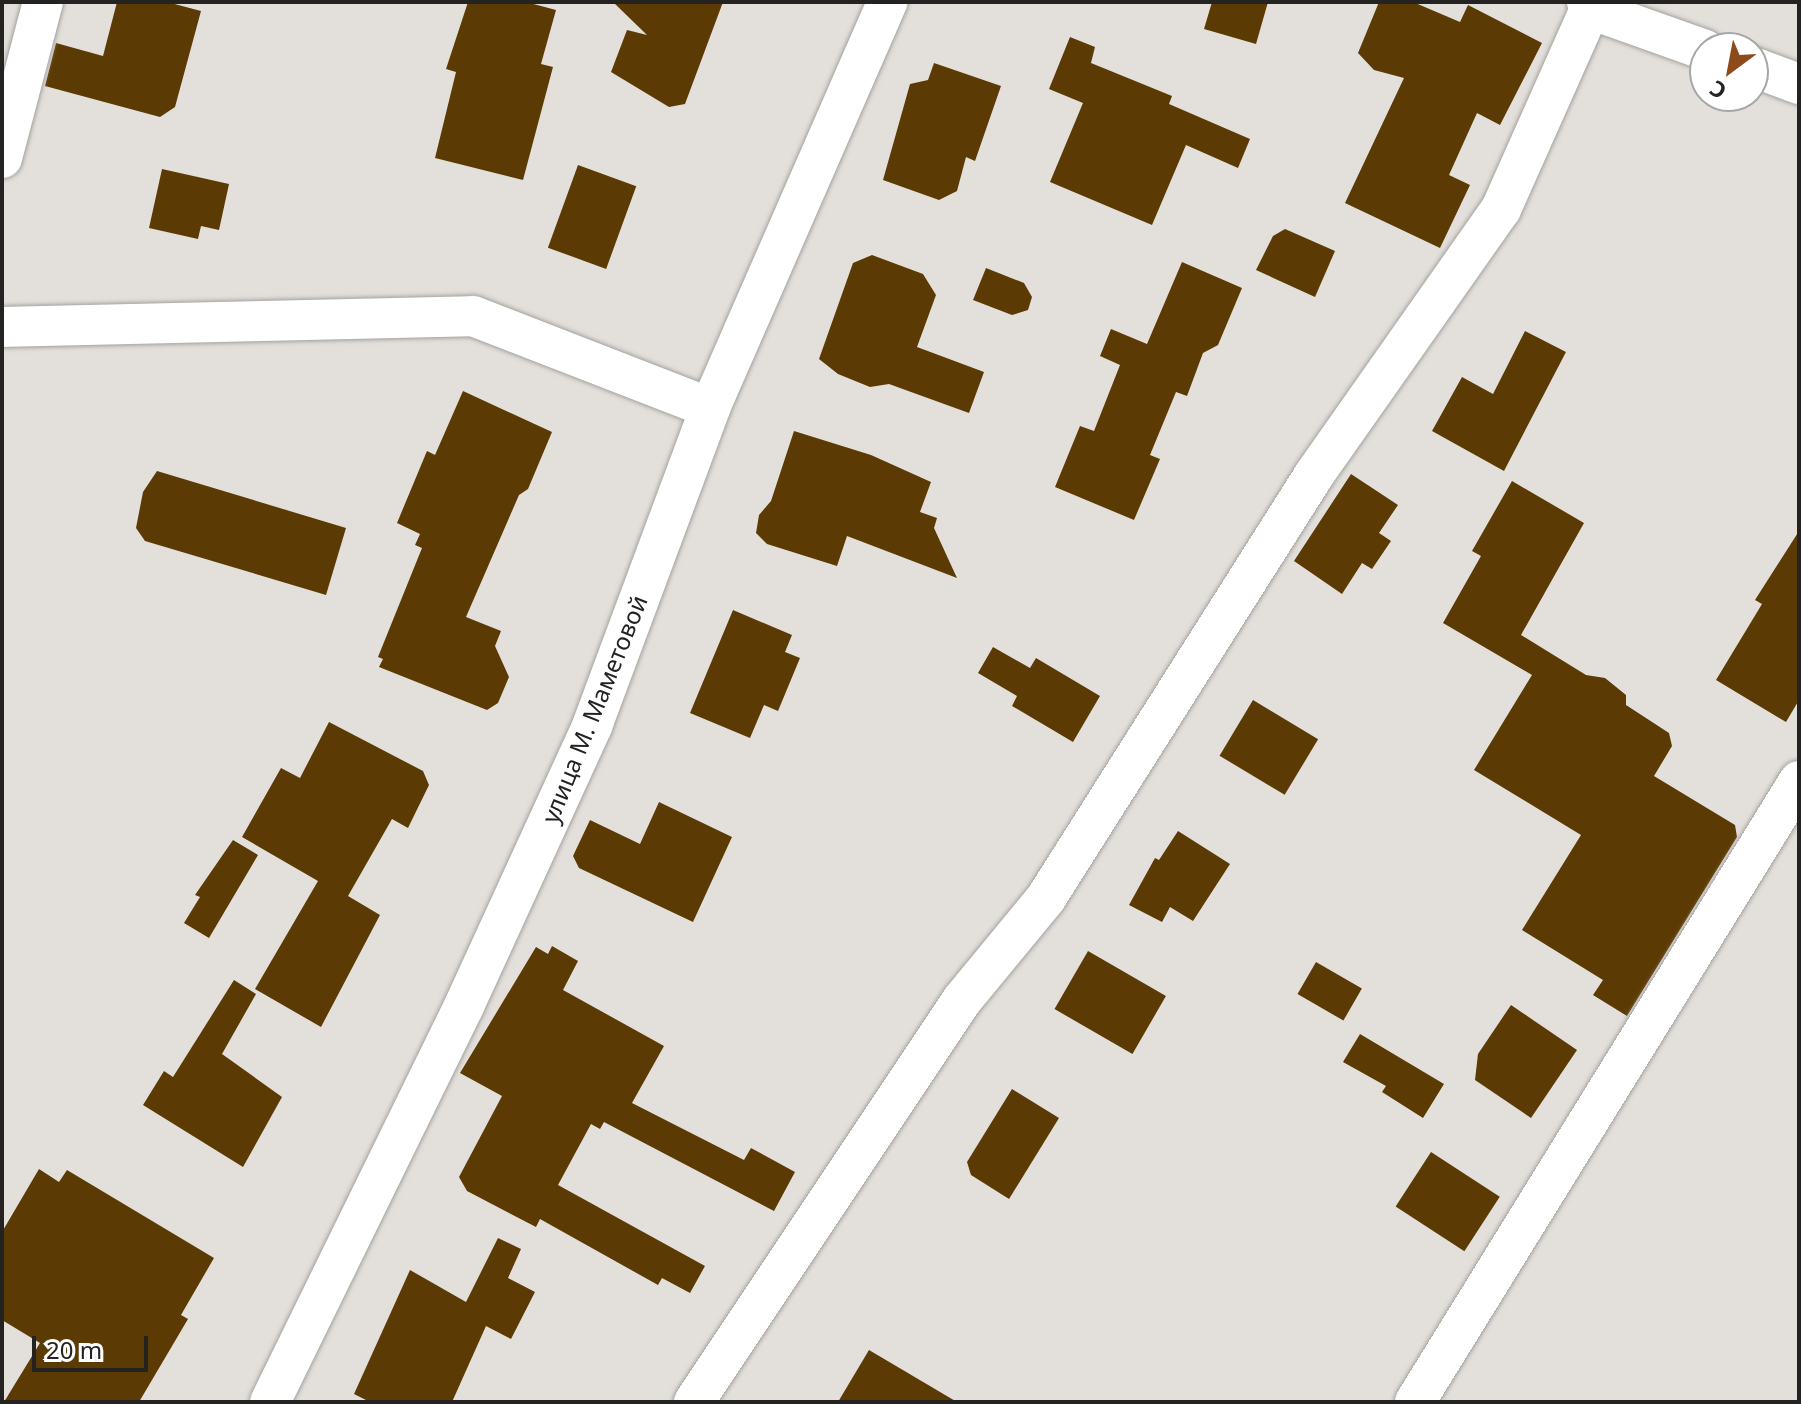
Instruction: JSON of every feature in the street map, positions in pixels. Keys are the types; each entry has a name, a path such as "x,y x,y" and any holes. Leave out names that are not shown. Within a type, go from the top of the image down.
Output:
{"street":[{"path":"2,158 43,2"},
{"name":"улица М. Маметовой","path":"270,1402 464,1006 592,726 710,408 887,2"},
{"path":"694,1402 962,1000 1046,898 1314,475 1501,209 1589,5 1689,44"},
{"path":"1769,73 1799,84"},
{"path":"2,327 473,316 710,408"},
{"path":"1415,1402 1799,781"}],"building":[{"path":"117,2 167,2 201,11 175,107 160,117 45,86 56,43 103,56"},
{"path":"468,2 526,2 556,10 541,64 553,67 523,180 435,158 456,72 446,69"},
{"path":"613,2 723,2 685,104 669,107 611,72 627,30 647,35"},
{"path":"1212,2 1268,2 1256,44 1204,29"},
{"path":"1379,2 1413,2 1460,22 1468,5 1542,43 1500,125 1477,113 1449,175 1470,185 1440,248 1345,203 1404,78 1374,70 1358,53"},
{"path":"1070,37 1095,47 1091,63 1172,96 1169,104 1250,139 1238,168 1186,145 1152,225 1050,182 1083,103 1049,89"},
{"path":"934,63 1001,86 975,161 966,157 957,191 939,200 883,180 910,84 928,80"},
{"path":"578,165 636,186 606,269 548,248"},
{"path":"162,169 229,184 219,230 201,226 198,239 149,228"},
{"path":"1285,229 1335,251 1315,297 1256,270 1273,236"},
{"path":"872,255 923,274 936,295 917,347 984,372 969,413 889,384 870,387 838,374 819,359 853,263"},
{"path":"1182,262 1242,288 1218,345 1203,353 1187,396 1176,392 1150,455 1160,459 1134,520 1055,487 1080,426 1094,431 1120,365 1100,356 1111,329 1147,344"},
{"path":"986,268 1024,283 1032,297 1028,310 1012,315 973,300"},
{"path":"1525,331 1566,352 1504,471 1432,431 1462,377 1493,394"},
{"path":"463,391 552,432 528,489 519,495 466,617 501,631 495,646 509,677 498,703 487,710 379,667 383,659 378,657 422,548 415,545 420,534 397,523 427,451 435,455"},
{"path":"794,431 871,455 931,482 920,512 937,518 934,528 957,578 847,536 837,566 767,544 756,533 759,515 771,501"},
{"path":"157,471 346,528 326,595 145,541 136,528 143,492"},
{"path":"1351,474 1398,505 1379,533 1391,541 1372,569 1362,563 1342,594 1294,561"},
{"path":"1512,481 1584,523 1521,635 1586,675 1605,678 1626,695 1626,705 1669,733 1672,746 1654,776 1735,825 1737,837 1627,1016 1593,995 1603,980 1522,930 1581,835 1474,770 1532,675 1443,623 1481,556 1472,551"},
{"path":"1799,531 1799,700 1786,722 1716,680 1762,604 1755,600"},
{"path":"733,610 792,635 785,652 800,658 778,711 764,705 750,738 690,713"},
{"path":"993,647 1030,668 1036,658 1100,696 1073,742 1012,706 1017,696 978,673"},
{"path":"1253,700 1318,739 1285,795 1220,756"},
{"path":"329,722 423,771 429,785 408,828 392,819 348,896 380,915 321,1027 255,989 318,881 242,837 281,768 300,778"},
{"path":"659,802 732,837 693,922 579,868 573,856 590,820 640,844"},
{"path":"1178,831 1230,864 1193,921 1170,907 1162,922 1129,905 1155,858 1159,860"},
{"path":"233,840 258,855 209,938 184,923 200,897 195,895"},
{"path":"552,946 578,961 563,990 664,1046 632,1103 744,1160 751,1148 795,1172 774,1211 604,1122 600,1129 591,1124 558,1185 705,1266 690,1293 662,1278 658,1285 540,1219 536,1227 467,1191 459,1177 502,1096 460,1073 536,947 548,954"},
{"path":"1088,951 1166,996 1132,1054 1054,1009"},
{"path":"1316,962 1362,988 1343,1021 1298,994"},
{"path":"234,980 256,994 222,1054 282,1097 243,1167 143,1105 164,1071 173,1077"},
{"path":"1511,1005 1577,1050 1531,1118 1475,1080 1478,1054"},
{"path":"1360,1034 1444,1084 1423,1118 1382,1092 1386,1086 1343,1062"},
{"path":"1012,1089 1059,1118 1009,1199 971,1175 967,1162"},
{"path":"1431,1152 1500,1197 1464,1251 1396,1207"},
{"path":"39,1169 59,1182 67,1170 214,1258 181,1315 188,1319 139,1402 4,1402 40,1343 2,1320 2,1232"},
{"path":"498,1238 521,1249 508,1278 535,1292 511,1339 486,1326 452,1402 370,1402 354,1394 410,1270 466,1302"},
{"path":"869,1350 957,1402 838,1402"}]}
